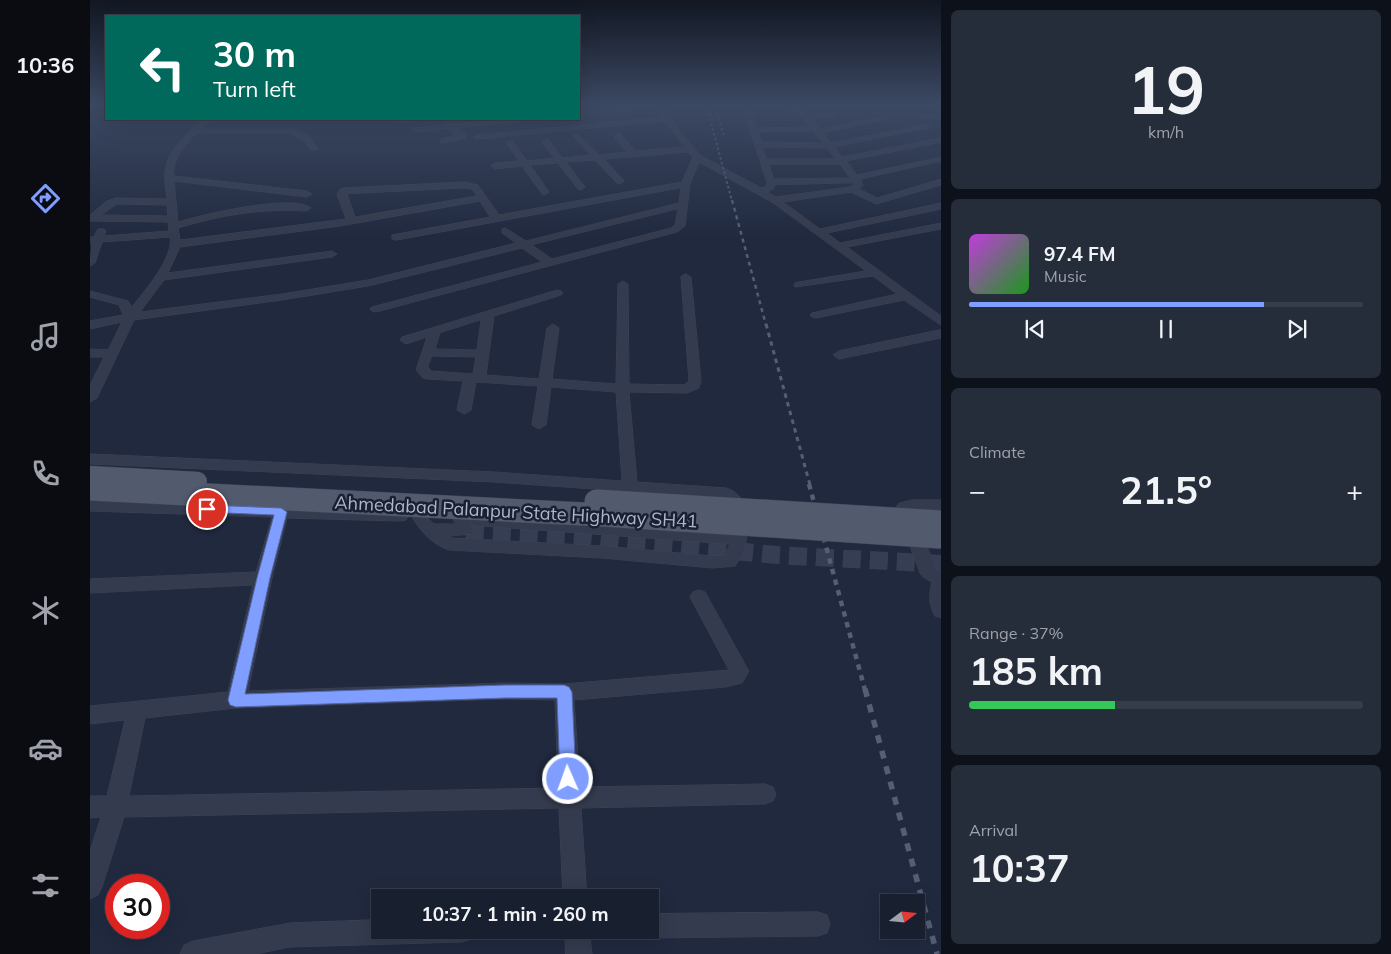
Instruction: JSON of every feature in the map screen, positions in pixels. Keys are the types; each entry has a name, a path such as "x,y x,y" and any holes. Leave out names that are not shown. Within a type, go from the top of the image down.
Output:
{"main road":[{"name":"Ahmedabad Palanpur State Highway SH41","path":"90,475 661,504 941,522"},
{"name":"Ahmedabad Palanpur State Highway SH41","path":"90,489 604,514 720,524 941,536"}],"street":[{"path":"91,392 113,354 130,317 161,277 174,231 170,178 171,161 178,149"},
{"path":"514,149 545,192"},
{"path":"551,149 581,187"},
{"path":"590,149 620,181"},
{"path":"629,149 634,154"},
{"path":"691,149 694,153 775,200 941,321"},
{"path":"760,149 771,182 770,187 761,192"},
{"path":"775,200 852,189 859,185 830,149"},
{"path":"764,161 841,161 899,149"},
{"path":"495,166 634,154 694,153"},
{"path":"376,309 674,230 680,226 686,184 694,153"},
{"path":"771,182 856,179 941,159"},
{"path":"170,178 307,194"},
{"path":"810,181 819,194"},
{"path":"852,189 876,201 941,182"},
{"path":"396,237 686,184"},
{"path":"352,221 342,194 343,190 470,185 475,187 496,218"},
{"path":"94,240 174,231 352,221 481,198"},
{"path":"92,218 110,203 116,201 172,202"},
{"path":"90,324 368,283 683,205"},
{"path":"92,218 105,218 174,231 204,216 244,208 266,206 306,208"},
{"path":"818,232 941,206"},
{"path":"90,263 94,240 105,218"},
{"path":"885,218 911,232"},
{"path":"838,246 941,226"},
{"path":"506,230 550,263"},
{"path":"161,277 332,254"},
{"path":"435,267 458,287"},
{"path":"799,285 874,273"},
{"path":"435,331 422,367 425,373 622,388 687,389 694,385 686,277"},
{"path":"623,284 622,388 630,485"},
{"path":"90,294 124,304 130,317"},
{"path":"406,340 558,294"},
{"path":"816,315 905,296"},
{"path":"464,410 482,354 488,315"},
{"path":"539,425 553,328"},
{"path":"839,355 941,334"},
{"path":"428,352 482,354"},
{"path":"90,353 113,354"},
{"path":"90,459 630,485 726,493 734,500 739,539 736,553 729,562 712,562 602,552 449,544 425,523"},
{"path":"941,505 912,505 904,508 930,573 941,579 938,600 941,611"},
{"path":"90,506 281,512 425,523 739,539"},
{"path":"236,700 263,578 281,512"},
{"path":"425,523 466,530"},
{"path":"90,586 263,578"},
{"path":"90,714 236,700 505,691 564,692 735,677 738,674 737,666 700,597"},
{"path":"564,692 574,889"},
{"path":"90,887 116,806 137,710"},
{"path":"90,808 765,794"},
{"path":"659,926 818,924"},
{"path":"193,954 290,935 371,933"},
{"path":"577,939 578,954"}],"tunnel":[{"path":"466,530 581,537 777,555 941,564"}],"railway":[{"path":"718,149 732,201"},
{"path":"732,200 766,325"},
{"path":"766,324 810,485"},
{"path":"809,484 865,690"},
{"path":"865,689 937,954"}],"route":[{"path":"207,509 281,512 263,578 236,700 505,691 564,692 568,779"}]}
